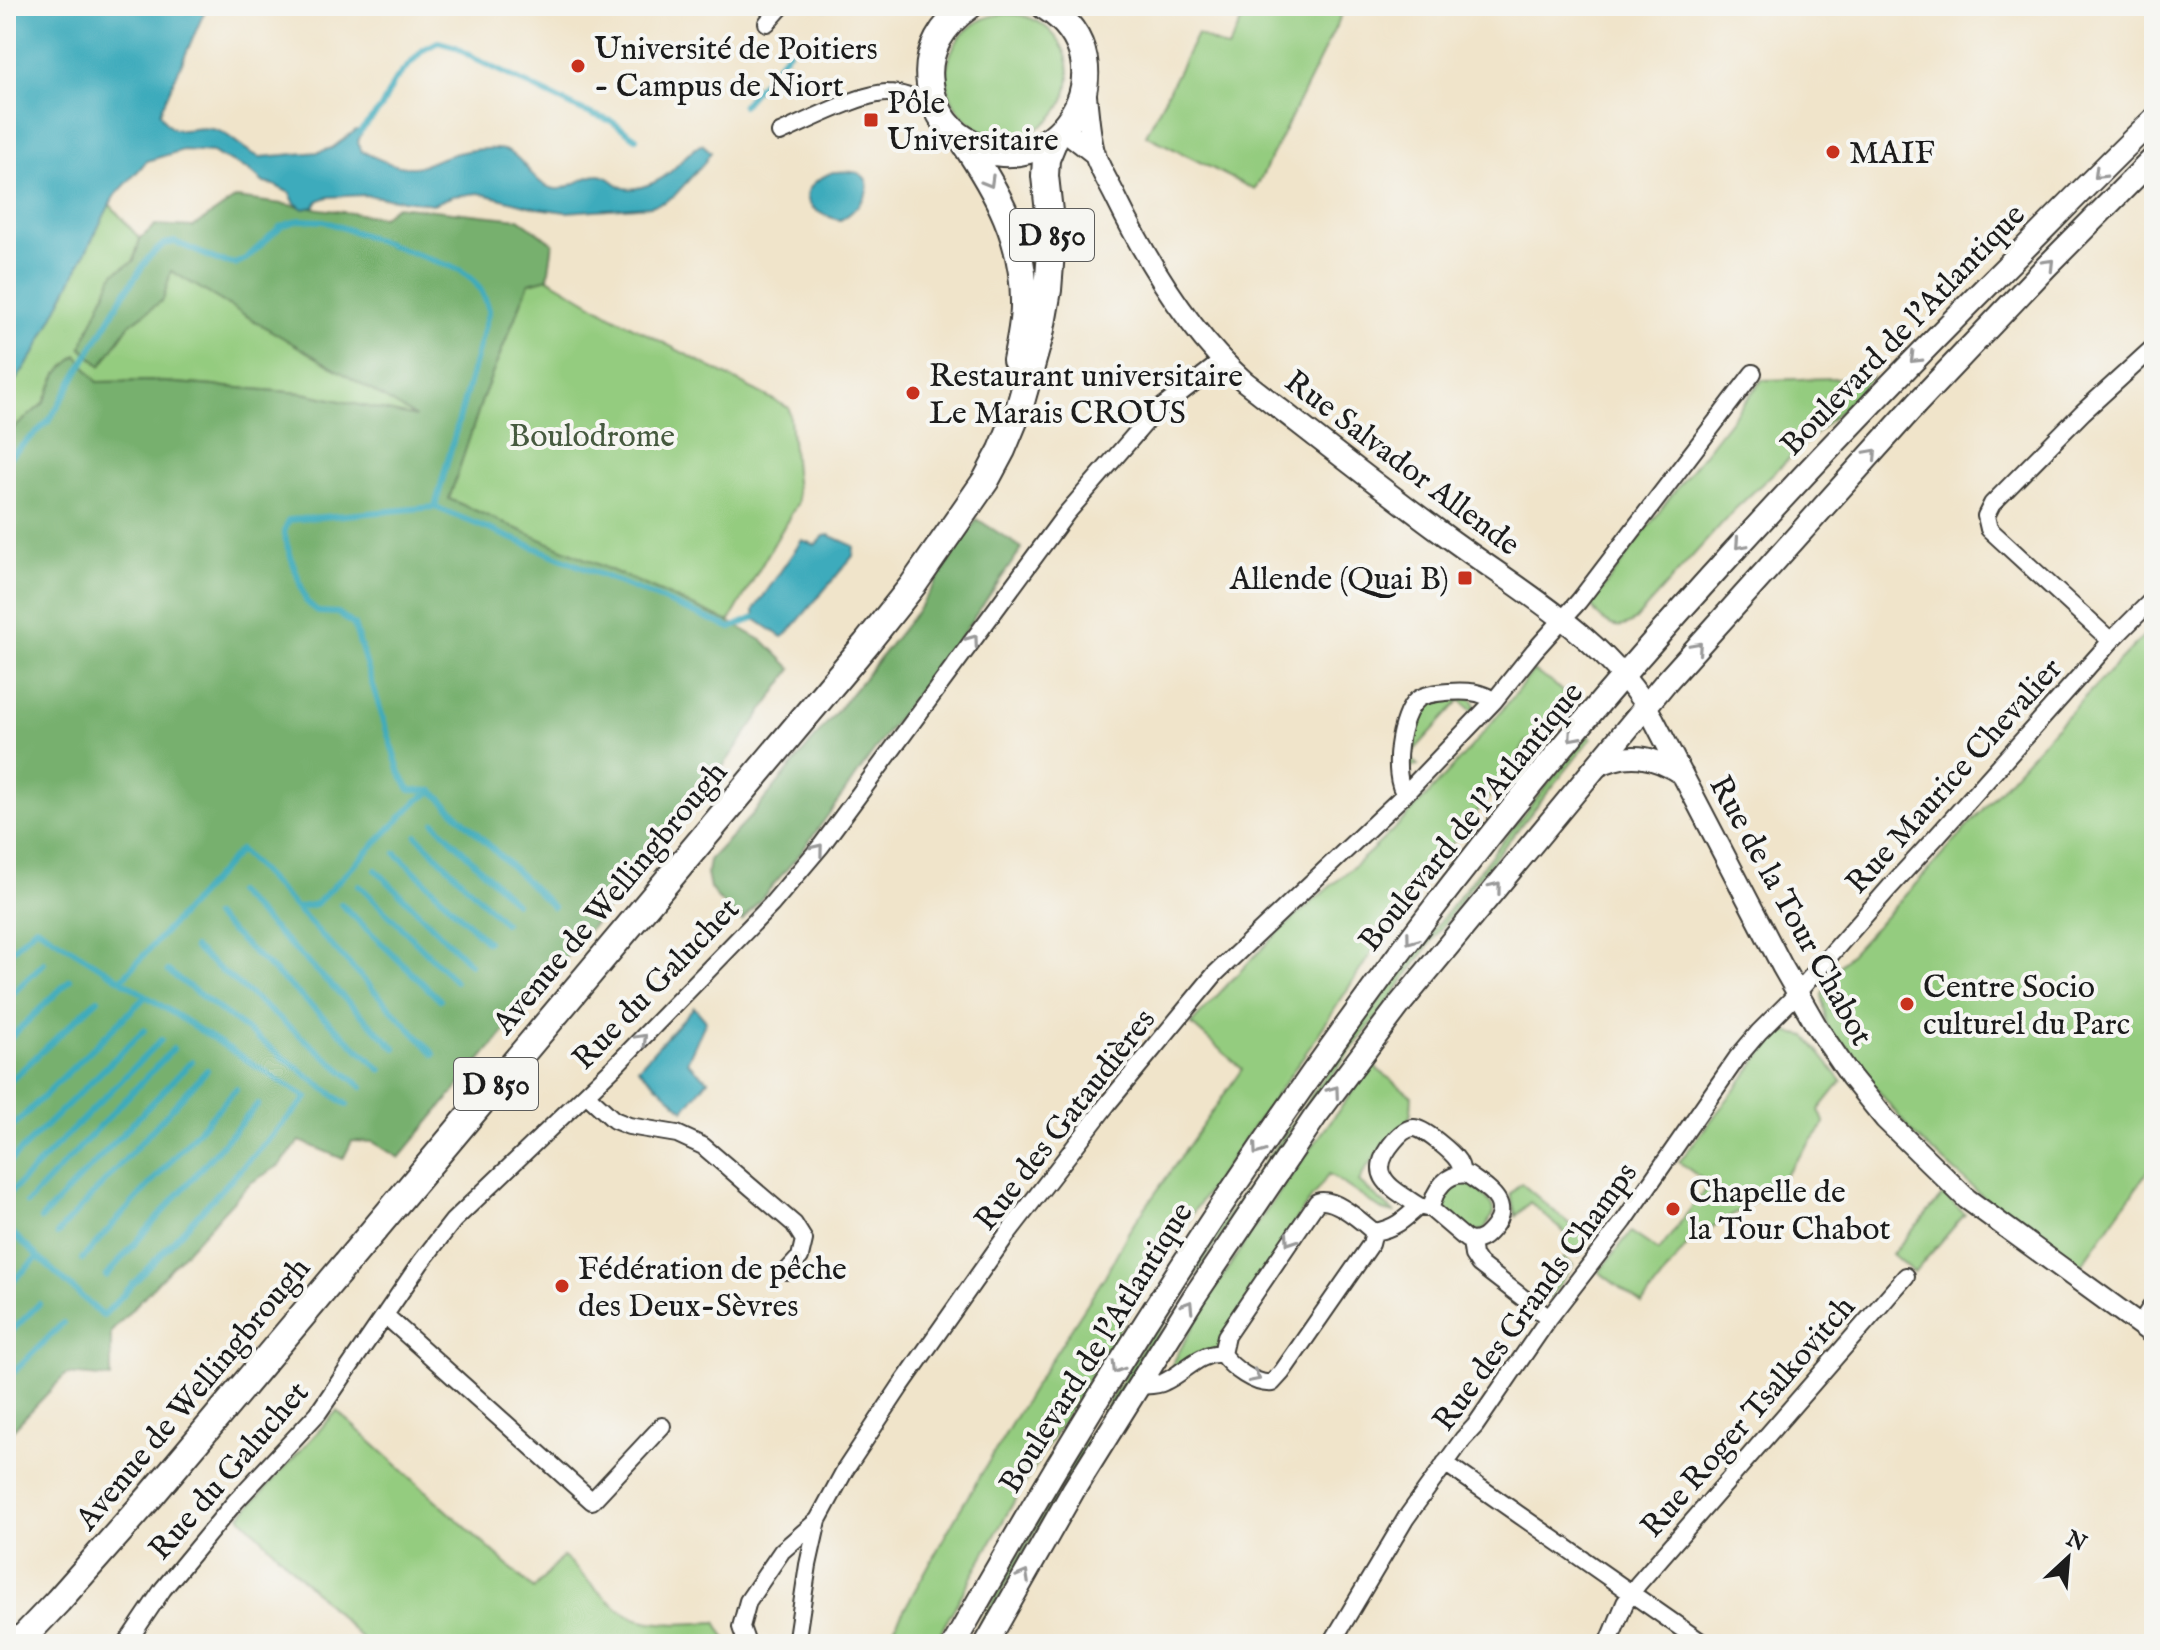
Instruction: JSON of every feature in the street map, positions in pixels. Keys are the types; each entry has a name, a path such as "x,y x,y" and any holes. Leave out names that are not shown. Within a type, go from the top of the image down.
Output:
{"main road":[{"path":"969,6 948,24 933,49 929,79 937,108 951,128 972,144 1014,152 1029,150 1059,133 1077,110 1085,88 1085,60 1080,45 1065,15 1045,6"},
{"name":"Boulevard de l'Atlantique","path":"954,1644 1046,1484 1159,1300 1243,1172 1438,904 1554,757 1792,486 1886,387 2154,119"},
{"name":"D 850","path":"962,513 986,480 1002,450 1019,409 1036,349 1052,259 1046,159 1059,133"},
{"name":"D 850","path":"960,136 1004,208 1013,231 1020,257 1024,306 1023,328 1005,403 962,513"},
{"name":"Boulevard de l'Atlantique","path":"986,1644 1074,1489 1138,1386 1257,1202 1357,1060 1646,705 1917,403 2154,158"},
{"name":"Avenue de Wellingbrough","path":"17,1644 150,1497 866,644 913,585 962,513"}],"street":[{"path":"767,23 782,6"},
{"name":"Rue Salvador Allende","path":"1085,88 1095,154 1147,255 1176,302 1222,361 1431,525 1500,572 1562,620 1624,676"},
{"path":"780,133 884,92 937,108"},
{"name":"Rue Salvador Allende","path":"1059,133 1095,154"},
{"path":"2111,641 1989,529 1986,516 1992,504 2083,412 2154,347"},
{"name":"Rue du Galuchet","path":"126,1644 163,1589 235,1502 318,1413 421,1262 453,1221 626,1056 771,905 821,846 1076,503 1152,415 1222,361"},
{"name":"Rue des Gataudières","path":"796,1644 818,1520 845,1470 1008,1233 1109,1102 1215,974 1405,794 1494,701 1579,601 1753,373"},
{"name":"Rue Maurice Chevalier","path":"1797,992 2111,641 2154,598"},
{"name":"Rue de la Tour Chabot","path":"1624,676 1646,705 1782,966 1817,1027 1851,1077 1885,1119 1967,1199 2147,1330"},
{"path":"1405,794 1399,787 1398,763 1406,714 1415,702 1425,695 1474,692 1494,701"},
{"path":"1594,768 1623,757 1647,757 1683,775"},
{"name":"Rue des Grands Champs","path":"1331,1644 1406,1518 1445,1463 1475,1426 1549,1318 1624,1221 1737,1058 1797,992"},
{"path":"586,1094 614,1120 629,1126 677,1134 703,1146 794,1224 804,1240 803,1248 800,1257 787,1271"},
{"path":"1222,1354 1226,1336 1317,1202 1333,1202 1374,1232 1391,1229 1425,1208 1442,1183 1462,1173 1497,1198 1501,1212 1491,1231 1484,1237 1471,1241 1466,1239 1425,1208 1387,1182 1381,1176 1382,1157 1404,1132 1416,1128 1422,1130 1452,1154 1462,1173"},
{"path":"1222,1354 1259,1383 1272,1383 1371,1244 1374,1232"},
{"path":"1471,1241 1473,1255 1479,1264 1549,1318"},
{"name":"Rue Roger Tsalkovitch","path":"1608,1644 1625,1603 1638,1584 1906,1276"},
{"path":"2147,1330 2154,1302"},
{"path":"386,1316 592,1501 662,1426"},
{"path":"1138,1386 1163,1383 1209,1354 1222,1354"},
{"path":"1445,1463 1704,1644"},
{"name":"Rue des Gataudières","path":"747,1644 741,1627 748,1601 782,1551 818,1520"}],"green space":[{"path":"1249,6 1346,6 1255,190 1146,135 1197,34 1228,49"},
{"path":"1008,14 1031,19 1051,32 1064,52 1069,75 1064,98 1051,118 1031,131 1008,136 985,131 965,118 952,98 947,75 952,52 965,32 985,19"},
{"path":"6,85 140,239 101,365 129,325 163,300 171,270 419,418 303,393 151,381 96,382 57,374 44,403 6,435"},
{"path":"236,198 382,217 396,206 519,219 553,243 548,278 529,283 484,394 449,499 729,622 765,642 792,669 710,785 399,1158 373,1142 352,1141 343,1159 300,1141 280,1165 249,1184 111,1332 111,1378 66,1374 6,1437 6,435 44,403 57,374 77,355 97,382 151,381 303,393 416,417 171,271 163,300 129,325 101,366 81,348 114,273 134,261 140,239 155,225 193,227"},
{"name":"Boulodrome","path":"548,278 612,316 789,408 798,502 729,622 449,499 484,394 529,283"},
{"path":"1872,377 1734,510 1635,620 1616,626 1600,617 1591,605 1670,497 1762,380"},
{"path":"977,519 1022,548 960,638 905,708 800,854 742,921 710,888 707,873 709,860 751,816 920,607"},
{"path":"2154,625 2154,1163 2080,1267 1981,1195 1913,1134 1827,1027 1822,995 1833,973 2054,729"},
{"path":"1533,671 1553,683 1570,699 1533,744 1527,741 1518,755 1519,759 1398,912 1312,1044 1192,1214 1016,1498 934,1644 885,1644 955,1518 1105,1276 1129,1231 1242,1069 1191,1024 1302,910 1414,809 1476,742"},
{"path":"1467,697 1474,701 1472,711 1460,700 1409,756 1418,766 1409,768 1406,765 1409,723 1423,703"},
{"path":"1588,735 1592,738 1467,892 1290,1131 1106,1414 973,1644 968,1644 1123,1379 1222,1224 1399,975"},
{"path":"1780,1031 1806,1036 1842,1081 1819,1110 1825,1124 1772,1191 1691,1240 1642,1304 1599,1272 1631,1232 1659,1251 1709,1184 1679,1162"},
{"path":"1372,1065 1412,1096 1407,1124 1384,1145 1359,1182 1395,1213 1382,1210 1329,1174 1302,1211 1218,1348 1177,1369 1170,1369 1239,1251"},
{"path":"1462,1182 1487,1198 1493,1208 1484,1230 1464,1230 1441,1207 1440,1201 1450,1185"},
{"path":"1521,1183 1585,1237 1579,1256 1567,1252 1566,1234 1530,1202 1516,1216 1510,1194"},
{"path":"1943,1195 1965,1214 1914,1273 1892,1254"},
{"path":"1564,1258 1573,1265 1550,1298 1540,1298 1538,1290"},
{"path":"337,1411 534,1589 563,1556 610,1602 631,1616 659,1623 716,1622 729,1644 367,1644 240,1516"}],"water":[{"path":"6,6 207,6 160,112 170,127 177,130 216,130 260,157 319,152 332,148 356,130 362,131 358,142 361,151 399,166 417,167 478,149 504,150 522,162 543,184 558,189 599,175 624,188 647,185 663,178 702,144 711,152 675,195 664,202 651,206 566,212 479,193 453,196 433,204 364,195 328,197 319,200 314,207 303,209 294,202 290,193 264,183 249,170 213,152 183,150 147,161 113,198 36,351 6,395"},
{"path":"833,172 860,174 868,185 858,206 840,220 818,211 808,199 812,185"},
{"path":"829,535 854,546 853,556 782,637 755,619 754,610 802,540 815,545"},
{"path":"694,1007 706,1021 687,1062 708,1080 684,1110 638,1068"}],"waterway":[{"path":"356,136 381,108 395,80 423,50 438,42 456,47 583,111 611,121 636,138"},
{"path":"743,105 789,51"},
{"path":"6,460 49,421 124,294 149,257 164,244 175,242 217,260 235,264 247,258 281,226 300,220 324,221 460,270 479,287 489,310 435,507 289,520 284,532 306,601 318,612 338,613 354,625 400,773 410,790 433,791 417,801 316,904 296,908 240,850 121,980 146,996 6,1133"},
{"path":"435,507 731,628 754,618"},
{"path":"433,791 553,907"},
{"path":"435,823 515,903"},
{"path":"417,836 504,923"},
{"path":"396,853 487,942"},
{"path":"376,870 470,964"},
{"path":"359,885 455,981"},
{"path":"236,892 395,1048"},
{"path":"341,904 440,1000"},
{"path":"296,908 434,1054"},
{"path":"214,916 381,1070"},
{"path":"6,956 36,927 121,980"},
{"path":"194,948 362,1087"},
{"path":"6,1000 44,963"},
{"path":"168,971 347,1105"},
{"path":"6,1042 70,980"},
{"path":"38,1257 103,1316 307,1098 146,996"},
{"path":"6,1085 98,999"},
{"path":"6,1165 144,1030"},
{"path":"12,1191 161,1040"},
{"path":"27,1203 173,1049"},
{"path":"41,1219 192,1061"},
{"path":"57,1234 207,1070"},
{"path":"82,1259 236,1089"},
{"path":"106,1276 258,1104"},
{"path":"6,1227 38,1257 6,1288"},
{"path":"6,1337 39,1304"},
{"path":"6,1380 63,1323"}],"place":[{"name":"Université de Poitiers - Campus de Niort","path":"578,66"},
{"name":"Pôle Universitaire","path":"871,120"},
{"name":"MAIF","path":"1833,152"},
{"name":"Restaurant universitaire Le Marais CROUS","path":"913,393"},
{"name":"Allende (Quai B)","path":"1465,578"},
{"name":"Centre Socio culturel du Parc","path":"1907,1004"},
{"name":"Chapelle de la Tour Chabot","path":"1673,1209"},
{"name":"Fédération de pêche des Deux-Sèvres","path":"562,1286"}]}
